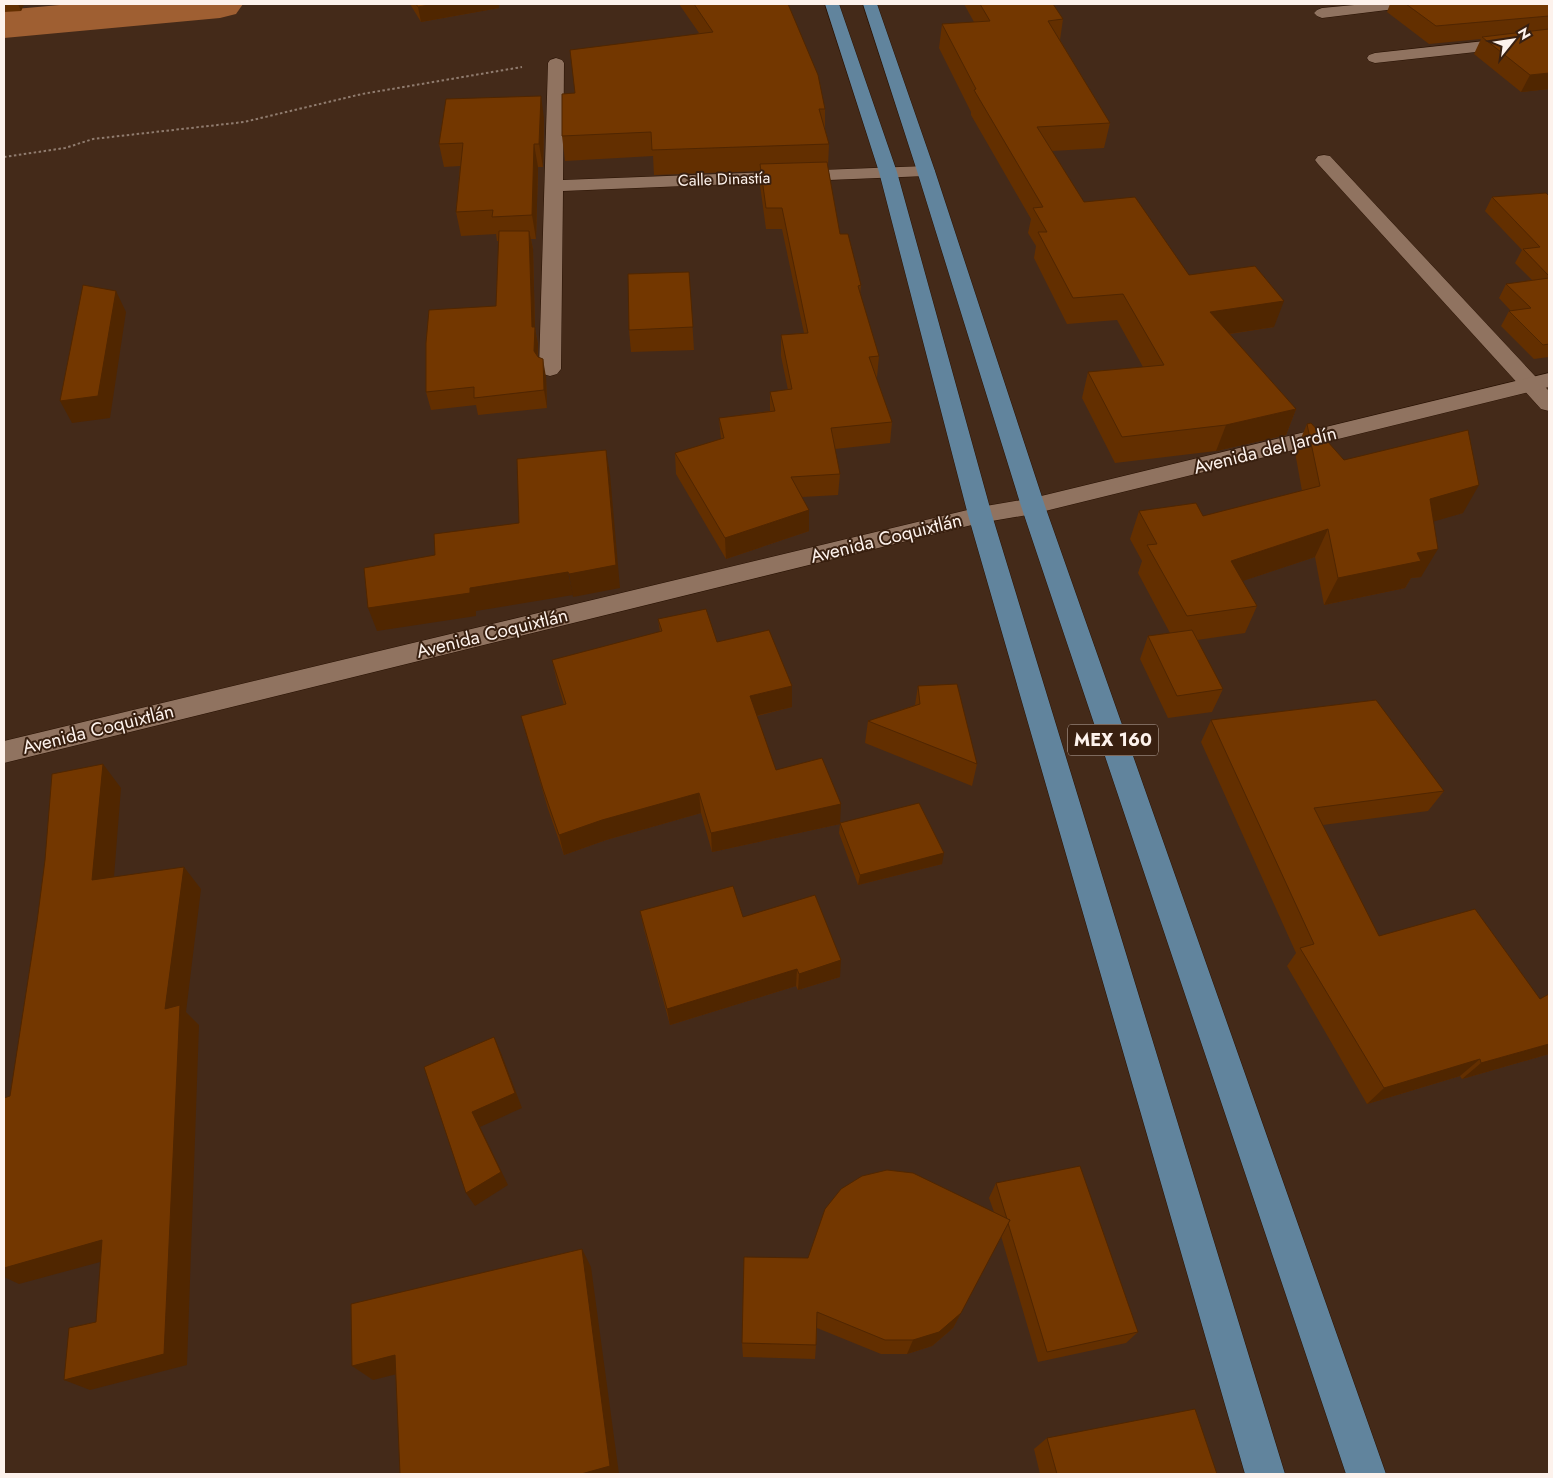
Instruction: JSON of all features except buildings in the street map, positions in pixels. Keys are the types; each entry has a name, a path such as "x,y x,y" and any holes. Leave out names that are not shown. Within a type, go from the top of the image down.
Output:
{"main road":[{"name":"MEX 160","path":"832,4 888,172 980,515 1265,1474"},
{"name":"MEX 160","path":"870,4 926,170 1033,506 1366,1474"}],"street":[{"path":"1322,13 1403,4"},
{"path":"1375,58 1549,39"},
{"path":"550,369 556,63"},
{"path":"1324,160 1444,292 1541,383 1549,404"},
{"name":"Calle Dinastía","path":"553,186 926,170"},
{"name":"Avenida del Jardín","path":"980,515 1033,506 1541,383"},
{"name":"Avenida Coquixtlán","path":"4,752 980,515"}],"path":[{"path":"4,157 65,148 93,139 244,122 405,85 556,63"}],"waterway":[{"path":"4,24 220,4"}]}
